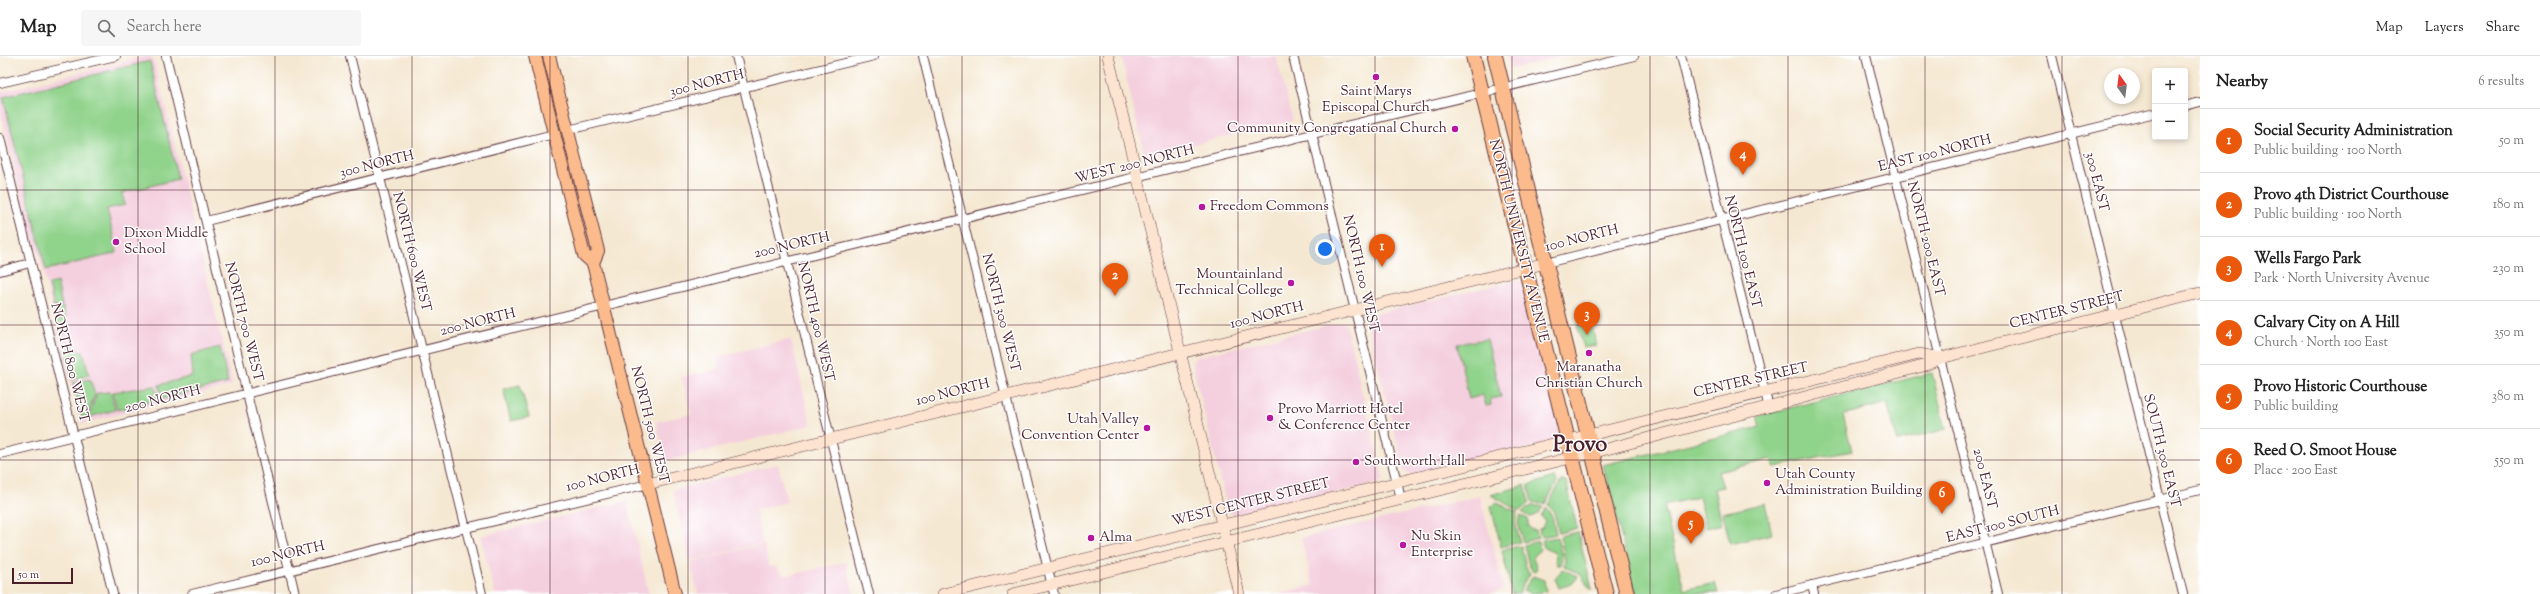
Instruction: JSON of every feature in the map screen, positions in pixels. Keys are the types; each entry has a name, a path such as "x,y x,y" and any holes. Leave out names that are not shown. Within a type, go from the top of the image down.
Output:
{"highway":[{"name":"NORTH UNIVERSITY AVENUE","path":"1473,56 1524,268 1606,594"},
{"name":"NORTH UNIVERSITY AVENUE","path":"1495,56 1627,594"}],"main road":[{"name":"NORTH 500 WEST","path":"534,56 584,255 594,263"},
{"name":"NORTH 500 WEST","path":"549,56 598,251 594,263 675,594"}],"street":[{"path":"0,83 116,56"},
{"name":"NORTH 700 WEST","path":"166,56 295,594"},
{"name":"NORTH 600 WEST","path":"350,56 482,594"},
{"name":"NORTH 400 WEST","path":"736,56 870,594"},
{"name":"300 NORTH","path":"568,130 874,56"},
{"name":"NORTH 300 WEST","path":"923,56 1007,395 1051,581"},
{"path":"1108,56 1239,594"},
{"name":"NORTH 100 WEST","path":"1293,56 1401,499"},
{"path":"1313,135 1634,56"},
{"name":"NORTH 100 EAST","path":"1681,56 1720,220 1769,408"},
{"name":"NORTH 200 EAST","path":"1866,56 1956,416"},
{"name":"300 EAST","path":"2052,56 2114,314"},
{"path":"2188,105 2200,102"},
{"name":"EAST 100 NORTH","path":"1720,220 2152,114"},
{"name":"300 NORTH","path":"206,220 554,134"},
{"name":"WEST 200 NORTH","path":"962,218 1138,178 1313,135"},
{"name":"NORTH 800 WEST","path":"0,138 113,594"},
{"name":"200 NORTH","path":"0,454 962,218"},
{"name":"100 NORTH","path":"192,594 648,484 1720,220"},
{"path":"0,271 30,263"},
{"name":"CENTER STREET","path":"1569,449 1769,408 1923,366 1941,358 2200,293"},
{"name":"SOUTH 300 EAST","path":"2114,314 2183,594"},
{"name":"CENTER STREET","path":"1569,449 1591,444 1765,393 1919,354 1941,358"},
{"name":"200 EAST","path":"1956,416 1998,594"},
{"name":"WEST CENTER STREET","path":"1013,594 1222,526 1397,483 1569,449"},
{"name":"WEST CENTER STREET","path":"943,594 1051,581 1226,542 1401,499 1569,449"},
{"name":"EAST 100 SOUTH","path":"1776,594 2200,490"},
{"path":"1812,585 1814,594"}],"shaded area":[{"name":"Dixon Middle School","path":"148,56 152,57 154,61 233,385 81,424 39,255 33,245 0,108 0,92"},
{"path":"1121,56 1276,56 1293,121 1145,156"},
{"path":"1507,56 1563,56 1510,69"},
{"path":"1518,280 1523,283 1564,440 1410,475 1404,471 1366,319 1369,315"},
{"path":"1342,322 1346,325 1383,478 1380,483 1235,515 1228,512 1192,363 1195,357"},
{"path":"791,339 811,425 666,461 656,422 691,414 682,377 719,369 717,357"},
{"path":"778,464 787,502 755,510 763,543 690,561 673,490"},
{"name":"Nu Skin Enterprise","path":"1480,496 1504,590 1487,594 1279,594 1313,585 1301,538"},
{"path":"627,501 649,594 495,594 480,536"},
{"path":"764,544 769,567 775,566 785,576 846,562 854,594 698,594 690,562"}],"green space":[{"path":"150,61 178,179 122,193 125,205 107,209 117,253 46,270 3,97"},
{"path":"57,282 62,305 54,307 49,284"},
{"path":"63,307 68,332 61,334 55,309"},
{"path":"1591,322 1596,345 1583,348 1577,325"},
{"path":"1487,339 1501,397 1490,399 1491,405 1486,406 1483,395 1469,399 1457,344"},
{"path":"76,346 79,353 83,351 89,375 72,380 65,349"},
{"path":"220,347 228,383 162,399 159,385 193,376 191,355"},
{"path":"1932,373 1946,429 1898,442 1887,403 1843,415 1852,451 1774,467 1771,459 1718,472 1723,487 1714,489 1722,524 1707,528 1699,497 1664,505 1684,590 1715,583 1718,593 1636,594 1603,465 1760,427 1757,416"},
{"path":"90,379 95,394 87,417 82,418 73,383"},
{"path":"520,385 529,417 511,421 503,389"},
{"path":"155,386 158,400 117,410 113,392"},
{"path":"111,392 115,410 89,417 97,393"},
{"path":"1555,477 1557,482 1545,504 1532,502 1528,485"},
{"path":"1561,481 1566,481 1577,528 1559,533 1554,512 1548,505"},
{"path":"1525,485 1529,503 1519,511 1491,495"},
{"path":"1495,502 1517,512 1515,523 1520,542 1501,547 1491,506"},
{"path":"1765,503 1772,534 1730,544 1723,513"},
{"path":"1533,505 1543,507 1538,514 1530,517 1522,512"},
{"path":"1546,508 1552,516 1556,534 1541,537 1539,529 1542,528 1545,521 1541,516"},
{"path":"1520,515 1528,519 1528,527 1532,530 1536,530 1538,538 1523,542 1518,523"},
{"path":"1578,532 1592,589 1590,589 1581,575 1564,566 1565,558 1560,536"},
{"path":"1557,537 1562,556 1561,565 1557,565 1555,553 1544,548 1542,540"},
{"path":"1538,541 1540,549 1533,558 1537,569 1533,572 1529,565 1524,545"},
{"path":"1521,546 1526,567 1530,574 1522,585 1519,594 1512,594 1502,550"},
{"path":"1563,569 1578,577 1572,584 1559,588 1555,578"},
{"path":"1533,576 1544,580 1546,591 1532,594 1523,590"}],"place":[{"name":"Saint Marys Episcopal Church","path":"1376,77"},
{"name":"Community Congregational Church","path":"1455,129"},
{"name":"Calvary City on A Hill","path":"1743,175"},
{"name":"Freedom Commons","path":"1202,207"},
{"name":"Dixon Middle School","path":"116,242"},
{"name":"Social Security Administration","path":"1382,267"},
{"name":"Mountainland Technical College","path":"1291,283"},
{"name":"Provo 4th District Courthouse","path":"1115,296"},
{"name":"Wells Fargo Park","path":"1587,335"},
{"name":"Maranatha Christian Church","path":"1589,353"},
{"name":"Provo Marriott Hotel & Conference Center","path":"1270,418"},
{"name":"Utah Valley Convention Center","path":"1147,428"},
{"name":"Southworth Hall","path":"1356,462"},
{"name":"Utah County Administration Building","path":"1767,483"},
{"name":"Reed O. Smoot House","path":"1942,514"},
{"name":"Alma","path":"1091,538"},
{"name":"Provo Historic Courthouse","path":"1691,544"},
{"name":"Nu Skin Enterprise","path":"1403,545"}],"district":[{"name":"Provo","path":"1580,446"}]}
